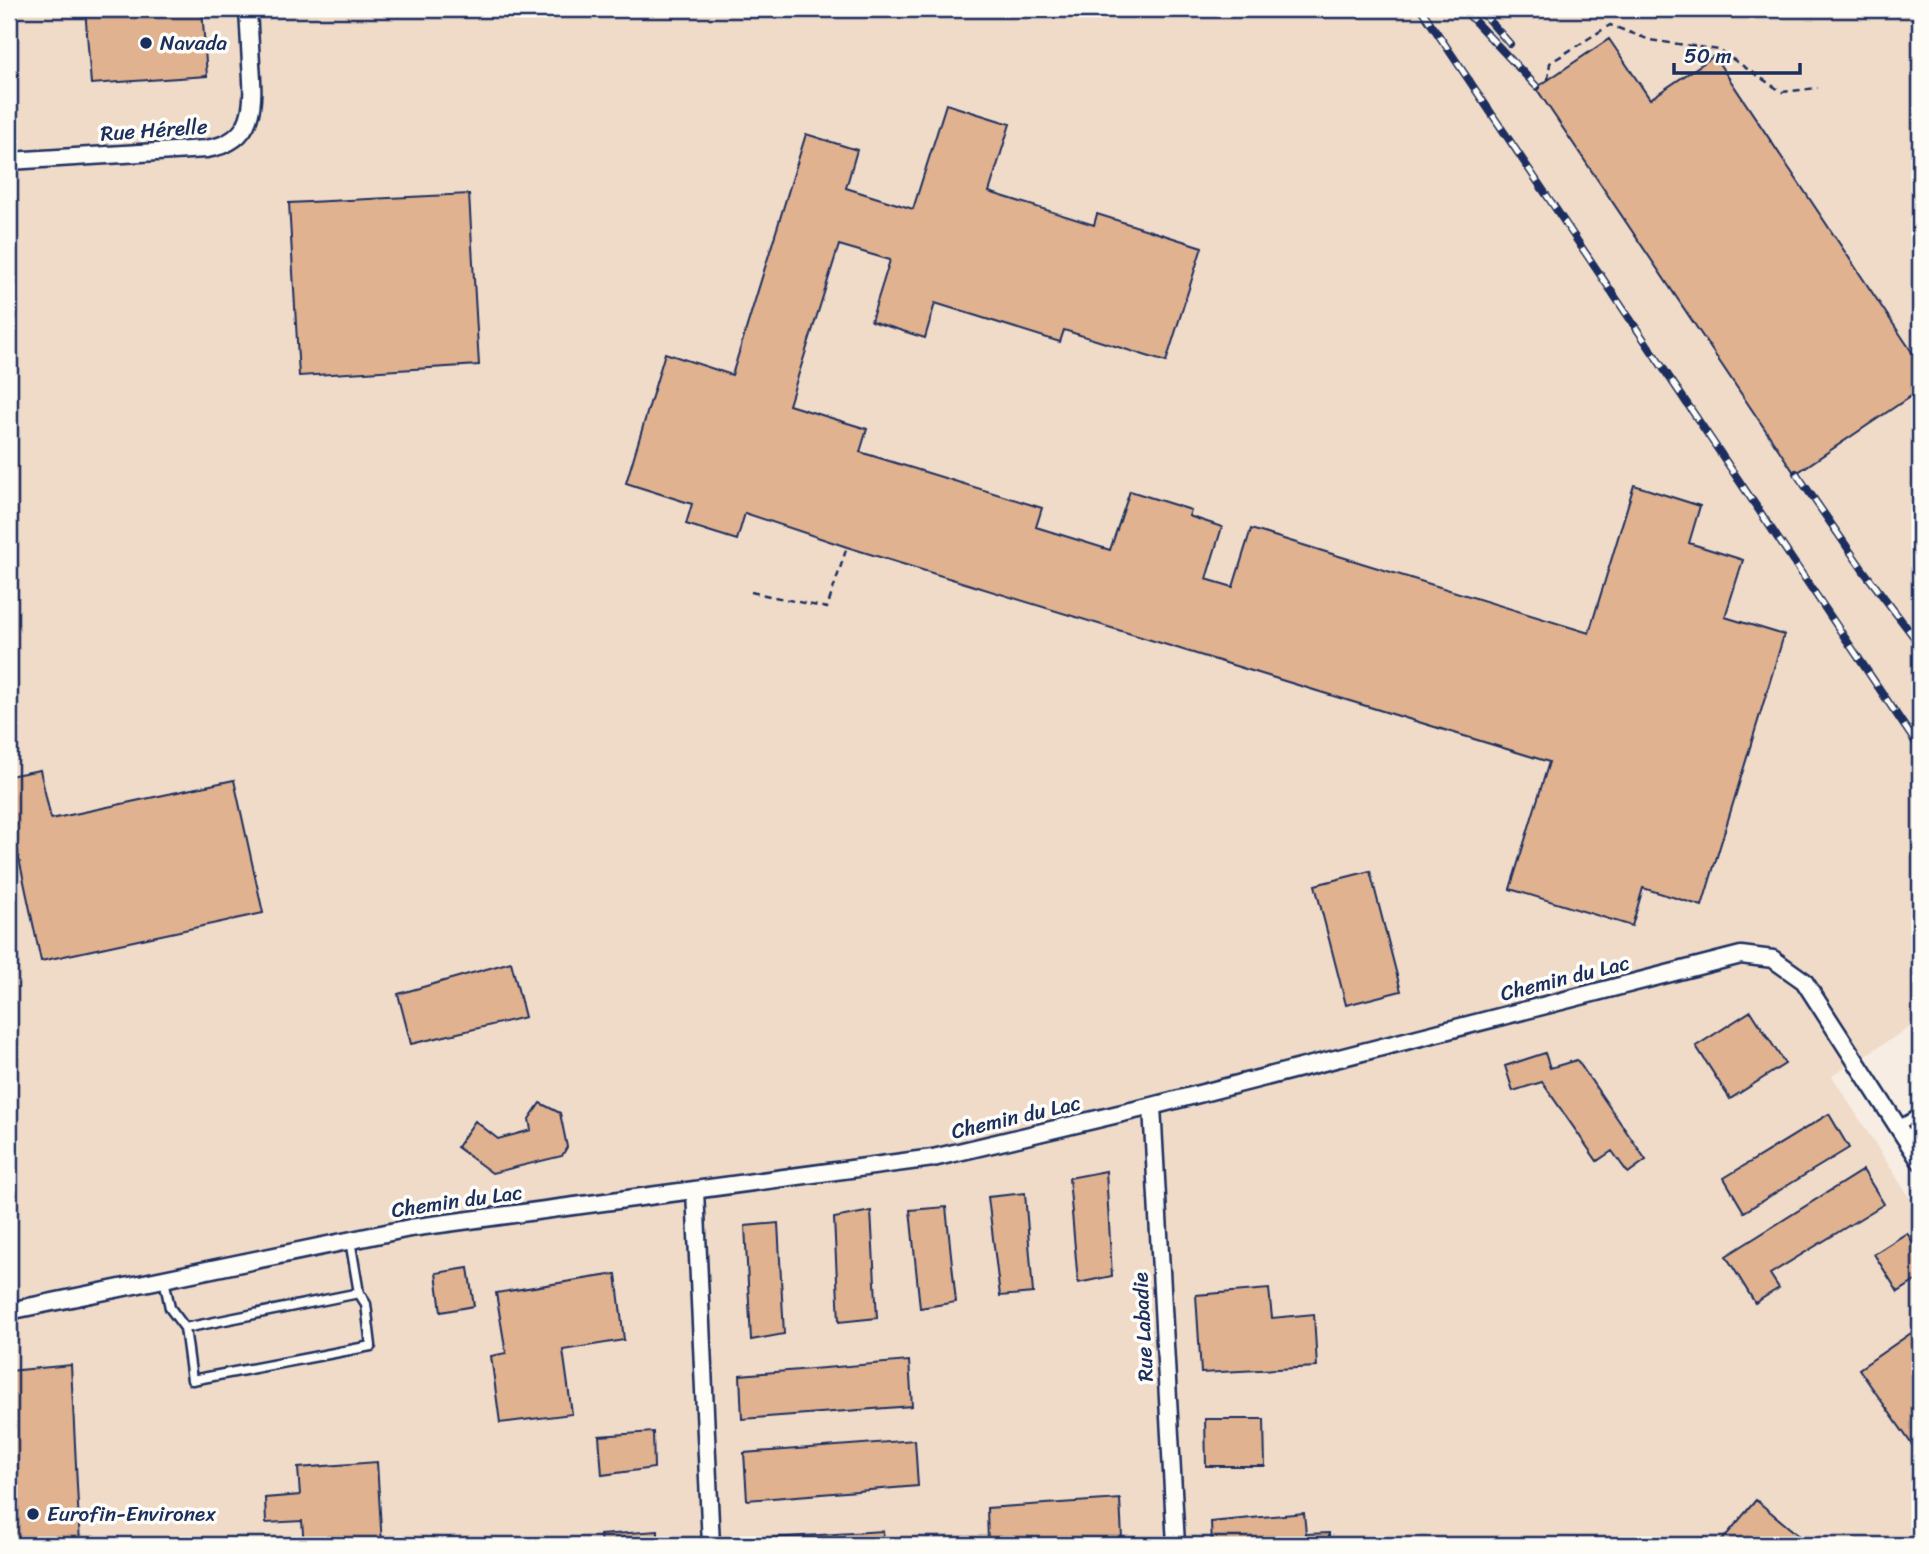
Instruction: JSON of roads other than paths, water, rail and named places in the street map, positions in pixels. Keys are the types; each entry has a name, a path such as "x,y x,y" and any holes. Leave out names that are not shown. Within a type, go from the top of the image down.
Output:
{"street":[{"name":"Rue Hérelle","path":"9,160 206,149 223,145 241,132 252,109 248,9"},
{"name":"Rue Hérelle","path":"250,37 256,9"},
{"name":"Chemin du Lac","path":"9,1311 410,1227 933,1158 1152,1106 1741,955 1773,959 1804,981 1920,1161"},
{"name":"Rue Labadie","path":"1152,1106 1176,1545"},
{"path":"695,1190 711,1545"}],"lane":[{"path":"1898,1126 1920,1112"},
{"path":"164,1279 170,1308 186,1328 192,1380 371,1346 366,1304 359,1293 350,1240"},
{"path":"186,1328 359,1293"}],"railway":[{"path":"1421,9 1920,749"},
{"path":"1463,9 1537,87"},
{"path":"1479,9 1510,44"},
{"path":"1796,473 1863,570 1920,645"}],"place":[{"name":"Navada","path":"146,43"},
{"name":"Eurofin-Environex","path":"33,1514"}]}
